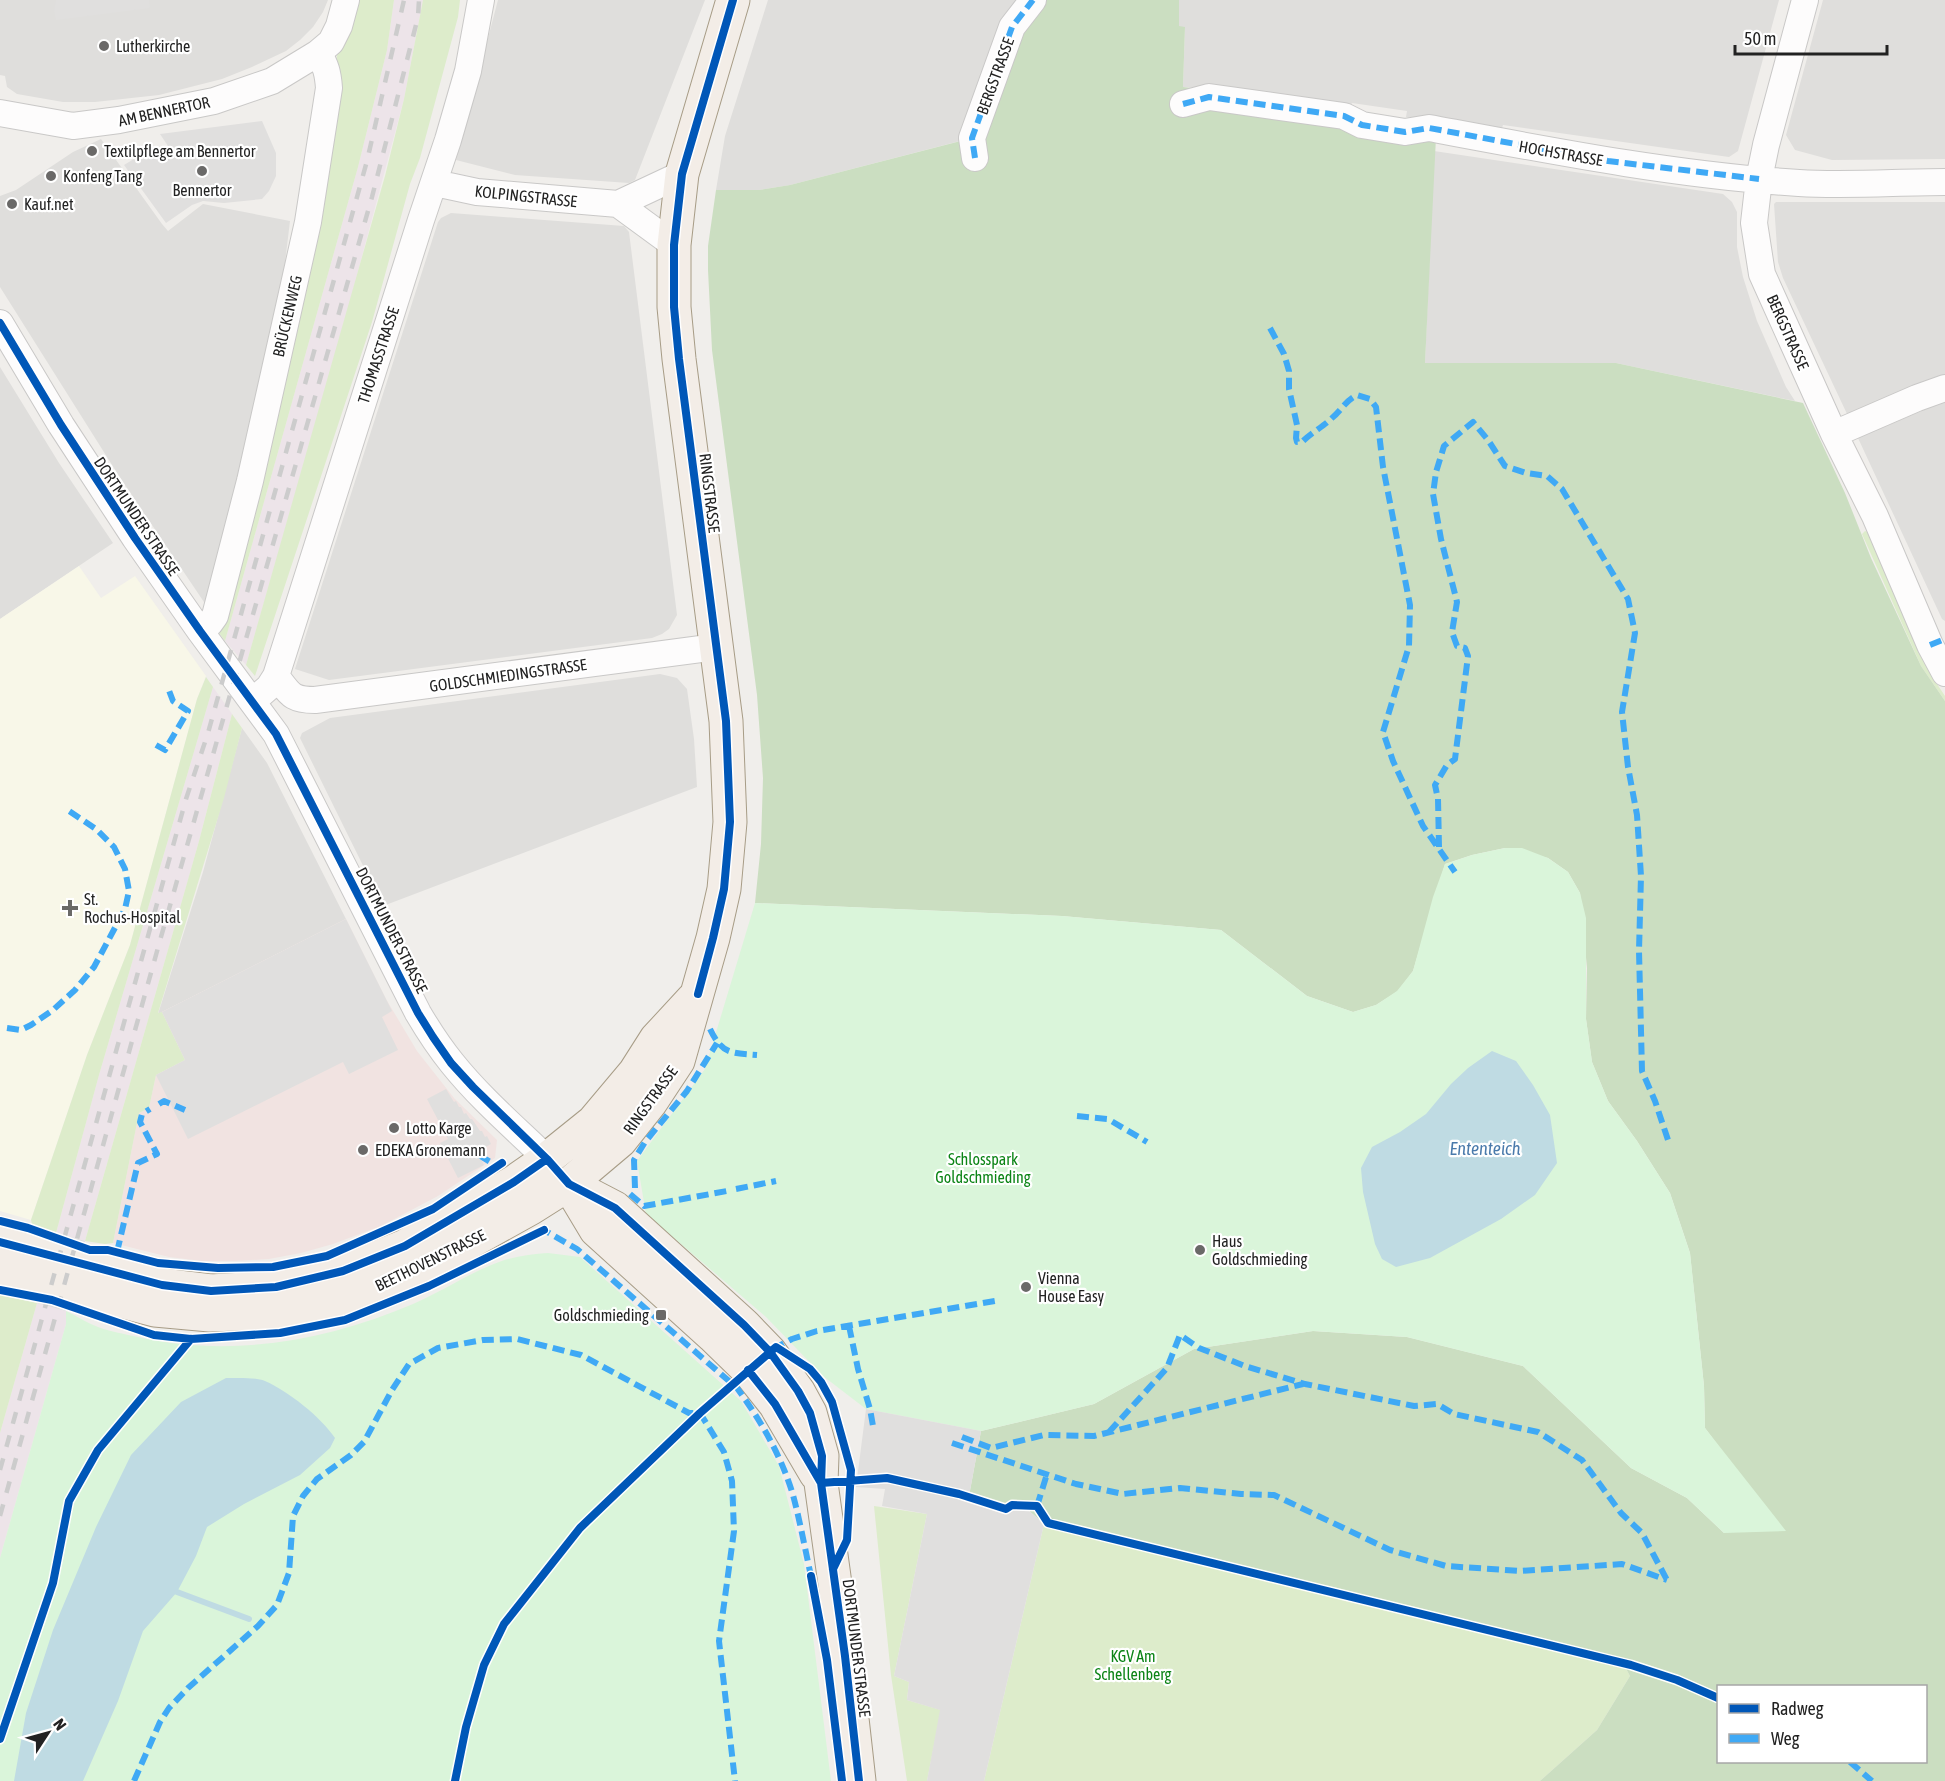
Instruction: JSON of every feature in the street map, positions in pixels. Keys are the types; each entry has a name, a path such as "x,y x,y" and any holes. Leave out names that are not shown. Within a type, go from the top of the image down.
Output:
{"main road":[{"name":"RINGSTRASSE","path":"569,1184 620,1141 651,1102 678,1061 713,938 724,889 730,822 726,721 676,328 674,245 682,174 733,0"},
{"name":"RINGSTRASSE","path":"547,1159 593,1122 635,1072 656,1039 698,994"},
{"name":"DORTMUNDER STRASSE","path":"547,1159 569,1184 615,1209 744,1324 770,1352 798,1390 810,1413 822,1456 821,1483 845,1656 859,1781"},
{"name":"BEETHOVENSTRASSE","path":"0,1242 162,1285 211,1291 276,1287 344,1271 405,1246 514,1182 547,1159"},
{"name":"BEETHOVENSTRASSE","path":"0,1269 155,1310 210,1316 284,1312 352,1296 388,1284 461,1247 569,1184"}],"street":[{"path":"318,53 331,42 339,26 346,0"},
{"name":"THOMASSTRASSE","path":"253,701 269,687 276,676 435,183 468,70 481,0"},
{"name":"BERGSTRASSE","path":"975,158 972,138 1012,27 1033,0"},
{"name":"BERGSTRASSE","path":"1805,0 1759,179 1754,223 1762,274 1834,434 1938,642 1945,673"},
{"name":"AM BENNERTOR","path":"0,113 73,126 161,113 214,101 272,81 318,53"},
{"name":"BRÜCKENWEG","path":"200,631 210,623 218,604 249,481 308,222 329,88 328,74 318,53"},
{"name":"HOCHSTRASSE","path":"1183,104 1209,97 1344,116 1362,125 1397,131 1429,128 1608,161 1759,179 1801,183 1945,182"},
{"name":"KOLPINGSTRASSE","path":"435,183 477,192 618,204 682,174"},
{"path":"618,204 674,245"},
{"name":"DORTMUNDER STRASSE","path":"0,323 61,425 135,538 276,734 418,1012 433,1037 473,1087 547,1159"},
{"path":"1834,434 1945,388"},
{"name":"GOLDSCHMIEDINGSTRASSE","path":"308,700 716,647"},
{"path":"276,676 292,695 308,700 276,734"}],"shaded area":[{"path":"0,0 328,0 313,27 286,51 222,79 159,95 95,102 63,102 17,94 7,87 5,76 0,75"},
{"path":"56,0 149,0 150,8 56,20 54,11"},
{"path":"394,0 423,0 404,99 341,335 246,665 225,641 358,167 387,50"},
{"path":"498,0 705,0 635,180 629,183 515,175 456,160"},
{"path":"768,0 1020,0 960,141 790,185 759,190 716,190 725,136"},
{"path":"1179,0 1779,0 1738,151 1729,157 1503,125 1501,131 1406,117 1407,111 1352,103 1350,109 1183,87 1185,28 1179,27"},
{"path":"1823,0 1945,0 1945,159 1832,160 1795,150 1786,135"},
{"name":"Bennertor","path":"262,121 276,153 276,176 269,191 262,199 224,203 203,201 192,205 166,223 124,165 152,148 168,146 160,134"},
{"path":"101,139 168,231 203,204 290,221 283,279 208,608 119,476 0,287 0,196 16,190 73,152"},
{"path":"1434,151 1723,194 1732,202 1737,212 1737,247 1743,277 1757,321 1786,387 1795,401 1616,363 1425,363"},
{"path":"1776,202 1945,202 1945,375 1848,416 1783,278 1778,262 1774,204"},
{"path":"451,213 624,226 629,232 677,615 669,629 652,638 329,680 295,669 438,222"},
{"path":"0,367 59,463 113,543 0,619"},
{"path":"1945,401 1945,621 1942,619 1858,438"},
{"name":"St. Rochus-Hospital","path":"79,566 101,598 135,576 206,676 197,699 130,945 87,1055 31,1220 0,1211 0,619"},
{"path":"660,674 677,678 687,689 694,739 697,787 383,906 300,738 302,733 330,718"},
{"path":"213,687 232,714 199,841 85,1241 56,1233 99,1075"},
{"path":"242,728 267,763 346,919 158,1014 203,872"},
{"path":"346,919 386,999 417,1051 454,1098 497,1140 495,1158 438,1196 381,1226 301,1253 269,1259 202,1261 169,1257 113,1243 139,1113 149,1108 156,1075 185,1060 162,1012"},
{"path":"346,919 392,1011 382,1017 398,1050 349,1074 343,1062 188,1139 156,1075 185,1060 162,1012"},
{"path":"446,1089 454,1102 456,1101 464,1114 466,1113 472,1119 485,1137 487,1136 491,1144 477,1152 484,1165 458,1178 440,1143 448,1139 427,1099"},
{"path":"37,1303 66,1311 66,1324 0,1558 0,1433"},
{"path":"866,1409 981,1431 969,1496 1027,1509 1044,1524 984,1781 927,1781 940,1710 907,1700 909,1682 894,1676 927,1514 882,1506 885,1489 856,1487"}],"green space":[{"path":"353,0 394,0 387,50 358,167 225,641 219,633 338,51"},
{"path":"423,0 460,0 458,17 372,322 255,676 246,665 385,176 404,99"},
{"path":"1046,0 1179,0 1179,26 1185,27 1183,87 1192,88 1186,98 1197,104 1346,124 1409,141 1422,142 1436,137 1425,363 1616,363 1803,403 1921,666 1945,701 1945,1781 1540,1781 1597,1730 1630,1676 1623,1663 1044,1524 1027,1509 969,1496 981,1431 1094,1404 1194,1349 1313,1331 1407,1337 1523,1366 1631,1468 1687,1498 1724,1533 1740,1475 1705,1428 1704,1386 1690,1253 1670,1193 1608,1101 1592,1062 1586,1019 1587,968 1580,893 1568,872 1548,858 1505,848 1445,864 1413,971 1398,991 1376,1005 1353,1012 1307,996 1221,930 1062,916 755,903 761,844 763,778 757,695 712,350 708,246 716,190 759,190 790,185 984,135 1021,32"},
{"path":"1865,531 1868,532 1933,678 1945,696 1945,701 1921,666 1862,534"},
{"path":"206,677 213,687 99,1075 56,1233 32,1224 31,1220 87,1055 130,945 197,699"},
{"path":"232,714 242,728 224,798 158,1013 162,1012 185,1060 156,1075 149,1108 139,1113 113,1243 85,1241 199,841"},
{"name":"Schlosspark Goldschmieding","path":"1505,848 1522,848 1548,858 1568,872 1580,893 1586,918 1586,1019 1592,1062 1608,1101 1670,1193 1690,1253 1704,1386 1705,1428 1786,1531 1724,1533 1687,1498 1631,1468 1523,1366 1407,1337 1313,1331 1194,1349 1094,1404 981,1431 866,1409 823,1376 766,1317 646,1214 637,1161 705,1069 755,903 1062,916 1221,930 1307,996 1353,1012 1376,1005 1397,991 1413,971 1433,897 1445,864"},
{"path":"548,1253 580,1257 741,1401 779,1466 804,1564 831,1781 0,1781 0,1558 66,1324 66,1311 108,1330 173,1343 243,1346 278,1342 347,1328 413,1304 499,1262"},
{"path":"0,1295 37,1303 0,1433"},
{"path":"874,1506 927,1514 894,1676 909,1682 907,1700 941,1710 927,1781 907,1781 891,1675"},
{"name":"KGV Am Schellenberg","path":"1044,1524 1623,1663 1630,1676 1597,1730 1540,1781 984,1781"}],"water":[{"name":"Ententeich","path":"1492,1051 1516,1061 1533,1085 1550,1115 1557,1163 1535,1195 1501,1219 1430,1258 1396,1267 1382,1259 1375,1244 1363,1192 1361,1168 1372,1147 1400,1132 1426,1114 1451,1084 1468,1068"},
{"path":"226,1378 261,1380 284,1391 313,1413 329,1430 335,1438 330,1448 300,1475 244,1504 207,1527 196,1556 177,1592 143,1631 118,1701 83,1781 14,1781 26,1713 53,1630 96,1527 131,1455 181,1402"}],"pier":[{"path":"56,1233 85,1241 66,1311 37,1303"}],"waterway":[{"path":"177,1592 249,1619"}],"railway":[{"path":"0,1470 186,799 208,733 367,161 404,0"},
{"path":"0,1516 159,944 372,197 418,17 419,0"}],"marked path":[{"path":"975,158 972,138 1012,27 1033,0"},
{"path":"1183,104 1209,97 1344,116 1362,125 1405,132 1429,128 1608,161 1759,179"},
{"path":"1270,328 1284,354 1289,371 1289,389 1297,425 1297,442 1302,442 1325,424 1357,395 1370,399 1376,407 1383,467 1410,605 1409,646 1383,732 1393,761 1423,826 1455,872"},
{"path":"1439,847 1438,799 1435,785 1447,765 1455,759 1468,656 1465,648 1457,646 1452,632 1457,602 1441,539 1433,494 1436,472 1444,446 1473,422 1505,466 1526,473 1547,476 1562,489 1628,599 1635,633 1622,712 1628,767 1637,815 1641,876 1639,951 1642,1071 1668,1140"},
{"path":"1930,645 1945,639"},
{"path":"156,745 165,750 188,711 173,701 168,688"},
{"path":"7,1028 21,1030 31,1025 53,1010 75,990 94,967 125,909 129,891 125,869 114,847 96,829 69,811"},
{"path":"710,1029 714,1037 728,1051 757,1055"},
{"path":"635,1188 634,1160 645,1142 687,1091 717,1043"},
{"path":"159,1104 164,1101 185,1110"},
{"path":"117,1252 138,1163 157,1154 140,1122 142,1114 150,1109"},
{"path":"1077,1116 1108,1119 1147,1142"},
{"path":"463,1152 476,1151 497,1166"},
{"path":"736,1189 776,1181"},
{"path":"630,1194 644,1206 727,1191"},
{"path":"539,1232 544,1230 577,1249 737,1388 762,1426 783,1466 793,1495 811,1576"},
{"path":"773,1349 792,1339 817,1331 995,1301"},
{"path":"849,1326 873,1426"},
{"path":"1109,1432 1167,1368 1180,1335 1199,1348 1245,1366 1305,1384 1414,1406 1437,1404 1454,1414 1538,1432 1582,1460 1621,1513 1642,1533 1667,1580"},
{"path":"134,1781 160,1722 169,1708 188,1688 258,1626 277,1605 289,1573 293,1516 303,1496 317,1479 351,1455 364,1442 409,1364 438,1348 483,1340 517,1339 581,1355 689,1413 700,1413 724,1452 732,1481 734,1531 719,1641 735,1781"},
{"path":"962,1437 991,1448 1044,1435 1094,1436 1303,1384"},
{"path":"952,1443 1076,1484 1123,1494 1180,1488 1274,1495 1390,1550 1446,1566 1520,1571 1622,1564 1667,1580"},
{"path":"1037,1506 1047,1474"},
{"path":"1851,1763 1872,1781"}],"cycle path":[{"path":"698,994 724,889 730,822 726,721 679,359 674,307 674,245 682,174 733,0"},
{"path":"0,323 61,425 135,538 276,734 418,1013 451,1063 569,1184 615,1208 744,1325 770,1352 798,1391 810,1413 822,1456 821,1483 845,1656 859,1781"},
{"path":"0,1242 162,1285 211,1291 276,1287 343,1271 405,1246 514,1182 547,1159"},
{"path":"0,1221 28,1228 90,1250 108,1250 158,1263 218,1268 273,1267 327,1256 433,1209 502,1163"},
{"path":"0,1290 52,1300 154,1335 191,1339 280,1333 345,1320 429,1286 544,1230"},
{"path":"0,1739 53,1583 69,1501 98,1450 191,1339"},
{"path":"455,1781 466,1727 484,1665 504,1624 580,1528 700,1413 776,1347 810,1369 821,1382 832,1402 851,1470 847,1540 833,1569"},
{"path":"748,1370 775,1404 821,1483"},
{"path":"821,1483 887,1478 959,1494 1006,1509 1012,1505 1037,1506 1048,1523 1631,1665 1677,1680 1717,1698"},
{"path":"811,1576 827,1660 842,1781"}],"place":[{"name":"Lutherkirche","path":"104,46"},
{"name":"Textilpflege am Bennertor","path":"92,151"},
{"name":"Bennertor","path":"202,171"},
{"name":"Konfeng Tang","path":"51,176"},
{"name":"Kauf.net","path":"12,204"},
{"name":"St. Rochus-Hospital","path":"70,908"},
{"name":"Lotto Karge","path":"394,1128"},
{"name":"EDEKA Gronemann","path":"363,1150"},
{"name":"Haus Goldschmieding","path":"1200,1250"},
{"name":"Vienna House Easy","path":"1026,1287"},
{"name":"Goldschmieding","path":"661,1315"}]}
